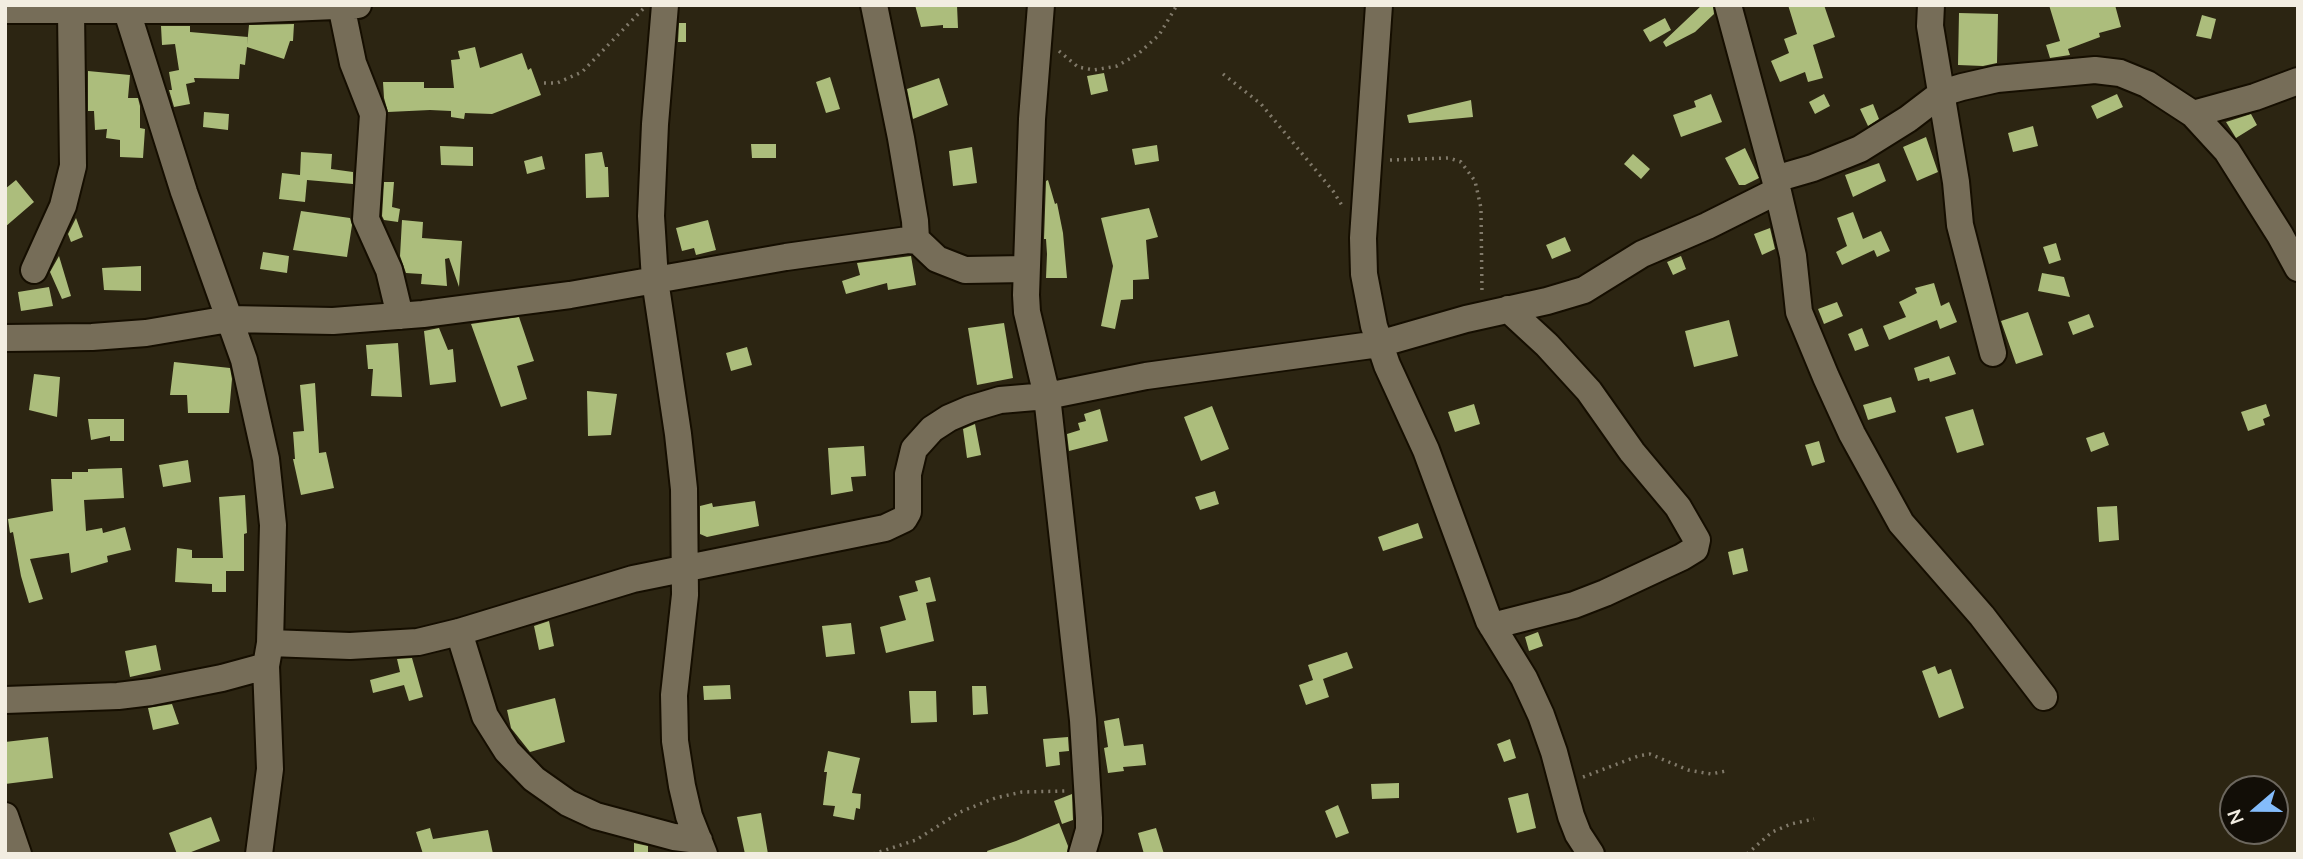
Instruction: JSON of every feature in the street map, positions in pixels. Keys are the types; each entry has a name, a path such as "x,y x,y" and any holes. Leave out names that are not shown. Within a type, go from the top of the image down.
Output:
{"street":[{"path":"5,10 242,10 358,5"},
{"path":"665,5 655,124 652,216 654,280 681,462 685,566 674,695 675,741 689,817 701,847"},
{"path":"874,5 915,221 916,240 937,258 965,270 1026,269"},
{"path":"1379,5 1363,238 1364,274 1379,344 1426,450 1492,626 1533,696 1555,752 1561,786 1578,834 1591,854"},
{"path":"1728,5 1776,185 1793,256 1799,312 1809,340 1852,434 1901,523 1974,607 2044,696"},
{"path":"1931,5 1930,26 1956,182 1960,225 1993,353"},
{"path":"341,6 353,63 373,114 366,219 389,270 400,316"},
{"path":"125,8 253,393 266,458 273,525 268,655 270,769 259,854"},
{"path":"34,270 63,206 73,166 71,12"},
{"path":"1040,16 1032,119 1026,269 1027,312 1047,396 1088,785 1089,830 1082,854"},
{"path":"5,700 150,692 222,678 268,655 395,645 458,632 601,587 685,566 851,536 897,524 908,512 910,459 914,449 932,429 949,418 1000,400 1047,396 1146,376 1379,344 1584,290 1642,254 1707,226 1776,185 1860,149 1908,119 1942,93 1997,79 2095,70 2120,73 2147,84 2193,114 2227,151 2298,268"},
{"path":"2193,114 2255,97 2298,80"},
{"path":"5,338 92,337 146,333 229,319 333,321 496,306 786,257 916,240"},
{"path":"1492,626 1574,605 1605,593 1682,557 1695,549 1697,540 1678,507 1632,452 1589,391 1547,345 1496,312"},
{"path":"458,632 485,716 507,751 534,779 568,803 596,816 701,847"},
{"path":"5,816 13,851"}],"path":[{"path":"544,83 557,83 582,72 648,5"},
{"path":"1040,16 1061,54 1078,67 1094,70 1117,66 1138,54 1159,35 1177,5"},
{"path":"1223,74 1261,104 1333,191 1345,210"},
{"path":"1370,161 1450,158 1461,162 1475,181 1482,208 1481,274 1496,312"},
{"path":"1561,786 1637,756 1650,754 1688,770 1711,774 1726,771"},
{"path":"873,854 916,840 960,813 995,799 1022,792 1059,792 1088,785"},
{"path":"1747,854 1772,832 1814,819"}],"building":[{"path":"915,5 957,5 958,28 943,28 943,25 921,27"},
{"path":"1702,5 1713,5 1714,14 1695,32 1666,47 1663,42"},
{"path":"1788,5 1824,5 1835,37 1813,45 1823,78 1808,82 1805,72 1780,82 1771,61 1789,53 1784,39 1797,34"},
{"path":"2049,5 2115,5 2121,27 2099,33 2100,37 2068,49 2070,55 2050,58 2046,45 2060,41"},
{"path":"1959,13 1998,14 1997,63 1983,66 1958,65"},
{"path":"2202,15 2216,19 2211,39 2196,36"},
{"path":"1665,18 1671,30 1650,42 1643,30"},
{"path":"679,23 686,23 686,42 678,42"},
{"path":"294,24 293,41 290,41 284,59 247,47 245,65 240,64 239,79 194,78 195,82 186,84 190,104 174,107 169,90 172,90 169,72 179,70 175,44 162,45 161,26 190,26 190,32 248,37 249,25"},
{"path":"475,47 480,68 522,53 541,95 492,114 465,113 464,119 451,117 451,111 388,112 383,82 424,82 424,88 454,88 451,60 460,59 458,51"},
{"path":"88,71 130,75 128,98 138,98 140,128 145,129 143,158 120,157 120,140 106,138 107,129 95,130 94,111 88,111"},
{"path":"1104,73 1108,91 1091,95 1087,76"},
{"path":"830,77 840,109 826,113 816,82"},
{"path":"939,78 948,105 913,119 907,89"},
{"path":"1711,94 1722,122 1681,137 1673,115 1696,107 1694,101"},
{"path":"1824,94 1830,106 1815,114 1809,102"},
{"path":"2117,94 2123,107 2097,119 2091,106"},
{"path":"1471,100 1473,117 1409,123 1407,115"},
{"path":"1873,104 1879,119 1868,126 1860,109"},
{"path":"204,112 229,114 228,130 203,127"},
{"path":"2251,114 2257,125 2236,138 2226,122"},
{"path":"2033,126 2038,146 2013,152 2008,133"},
{"path":"1926,137 1938,172 1917,181 1903,147"},
{"path":"751,144 776,144 776,158 752,158"},
{"path":"1157,145 1159,161 1135,165 1132,149"},
{"path":"440,146 473,147 473,166 441,165"},
{"path":"972,147 977,183 953,186 949,151"},
{"path":"1745,148 1759,178 1739,185 1725,158"},
{"path":"301,152 332,154 331,169 353,172 353,184 307,180 305,202 279,199 282,173 300,175"},
{"path":"602,152 605,167 608,167 609,197 586,198 585,154"},
{"path":"1633,154 1650,169 1641,179 1624,164"},
{"path":"542,156 545,169 527,174 524,161"},
{"path":"1879,163 1886,181 1853,197 1845,175"},
{"path":"16,180 34,202 5,227 5,189"},
{"path":"1048,180 1055,204 1057,203 1063,233 1067,278 1046,278 1047,254 1044,239"},
{"path":"384,182 394,182 392,207 400,209 398,222 384,220 382,216"},
{"path":"1149,208 1158,237 1146,240 1149,279 1133,280 1133,299 1121,300 1115,329 1101,326 1113,266 1101,218"},
{"path":"301,211 350,218 352,225 347,257 293,250"},
{"path":"1853,212 1863,239 1881,231 1890,251 1877,257 1874,250 1842,265 1836,252 1847,246 1837,218"},
{"path":"76,218 83,237 71,242 68,234"},
{"path":"402,220 423,222 422,238 462,241 459,287 449,258 445,259 447,286 421,284 422,274 406,273 400,256"},
{"path":"708,220 716,250 696,255 694,248 682,251 676,228"},
{"path":"1770,228 1775,249 1762,255 1754,234"},
{"path":"1565,237 1571,251 1552,259 1546,245"},
{"path":"2056,243 2061,260 2049,264 2043,247"},
{"path":"263,252 289,256 287,273 260,269"},
{"path":"59,256 71,296 62,299 50,272"},
{"path":"911,256 916,285 888,290 887,283 846,294 842,281 860,275 857,263"},
{"path":"1681,256 1686,269 1673,275 1667,262"},
{"path":"141,266 141,291 104,290 102,268"},
{"path":"2042,273 2064,277 2070,297 2038,291"},
{"path":"1934,283 1941,306 1949,302 1957,322 1940,329 1937,320 1889,340 1883,326 1906,317 1899,302 1917,293 1915,288"},
{"path":"49,287 53,306 21,311 18,292"},
{"path":"1837,302 1843,316 1824,324 1818,309"},
{"path":"2028,312 2043,355 2016,364 2001,321"},
{"path":"2089,314 2094,327 2073,335 2068,322"},
{"path":"519,317 534,361 517,366 527,399 501,407 471,324"},
{"path":"1729,320 1738,356 1694,367 1685,331"},
{"path":"1004,323 1013,378 977,385 968,328"},
{"path":"439,328 448,350 453,349 456,382 430,385 424,331"},
{"path":"1862,328 1869,346 1855,351 1848,334"},
{"path":"398,343 402,397 371,396 373,369 368,369 366,345"},
{"path":"747,347 752,365 731,371 726,353"},
{"path":"1949,356 1956,374 1930,382 1929,378 1918,381 1914,368"},
{"path":"174,362 230,368 232,379 229,413 188,413 187,395 170,395"},
{"path":"34,374 60,377 57,417 29,410"},
{"path":"315,383 319,453 326,452 334,488 301,495 293,459 293,432 304,431 300,385"},
{"path":"587,391 617,394 611,435 588,436"},
{"path":"1891,397 1896,412 1868,420 1863,405"},
{"path":"1474,404 1480,424 1455,432 1448,412"},
{"path":"2266,404 2270,416 2263,419 2265,425 2248,431 2241,412"},
{"path":"1212,406 1229,449 1201,461 1184,417"},
{"path":"1100,409 1108,441 1069,451 1067,434 1080,430 1078,423 1086,421 1084,414"},
{"path":"1973,409 1984,445 1957,453 1945,417"},
{"path":"88,419 124,419 124,441 110,441 110,436 91,440"},
{"path":"975,424 981,455 967,458 963,429"},
{"path":"2104,432 2109,445 2091,452 2086,438"},
{"path":"1819,441 1825,462 1812,466 1805,445"},
{"path":"864,446 866,476 851,477 853,491 831,495 828,448"},
{"path":"188,460 191,482 163,487 159,465"},
{"path":"122,468 124,498 84,500 86,531 102,528 103,533 125,527 131,550 107,556 108,562 71,573 69,553 30,559 43,599 29,603 8,519 53,511 51,479 72,479 72,472 88,472 88,469"},
{"path":"1215,491 1219,504 1200,510 1195,497"},
{"path":"245,495 247,533 244,534 244,571 226,571 226,592 212,592 212,584 175,582 177,548 192,550 192,558 223,558 219,497"},
{"path":"755,501 759,526 707,537 700,534 700,506 712,503 713,507"},
{"path":"2117,506 2119,540 2099,542 2097,507"},
{"path":"1418,523 1423,538 1383,551 1378,537"},
{"path":"1743,548 1748,571 1733,575 1728,552"},
{"path":"930,577 936,601 926,603 934,641 886,653 880,627 906,620 899,596 918,591 915,581"},
{"path":"549,621 554,646 539,650 534,626"},
{"path":"851,623 855,654 826,657 822,626"},
{"path":"1538,632 1543,646 1529,651 1525,637"},
{"path":"156,645 161,670 130,677 125,651"},
{"path":"1347,652 1353,668 1323,679 1329,697 1306,705 1299,685 1313,680 1308,665"},
{"path":"412,658 423,697 409,701 404,685 373,693 370,680 400,672 397,659"},
{"path":"1935,666 1938,674 1951,669 1964,708 1939,718 1922,671"},
{"path":"730,685 731,699 704,700 703,686"},
{"path":"972,686 986,686 988,714 973,715"},
{"path":"909,691 936,691 937,722 911,723"},
{"path":"555,698 565,742 530,752 511,728 507,710"},
{"path":"172,704 179,724 153,730 148,708"},
{"path":"1119,718 1124,746 1143,744 1146,765 1123,767 1124,771 1108,773 1104,721"},
{"path":"48,737 53,778 5,784 5,742"},
{"path":"1068,737 1069,751 1059,752 1060,765 1046,767 1043,739"},
{"path":"1510,739 1516,758 1504,762 1497,744"},
{"path":"828,751 860,758 852,793 861,794 860,809 856,808 854,820 833,816 835,806 823,805"},
{"path":"1399,783 1399,798 1372,799 1371,784"},
{"path":"1528,793 1536,828 1517,833 1508,798"},
{"path":"1072,794 1073,820 1062,824 1054,801"},
{"path":"1338,805 1349,833 1336,838 1325,811"},
{"path":"761,813 768,854 745,854 737,817"},
{"path":"211,817 220,841 186,854 177,854 169,833"},
{"path":"1059,823 1068,846 1067,854 988,854 987,851"},
{"path":"430,828 433,839 488,830 493,854 423,854 416,832"},
{"path":"1156,828 1164,854 1144,854 1138,833"},
{"path":"634,843 648,846 648,854 634,854"}]}
